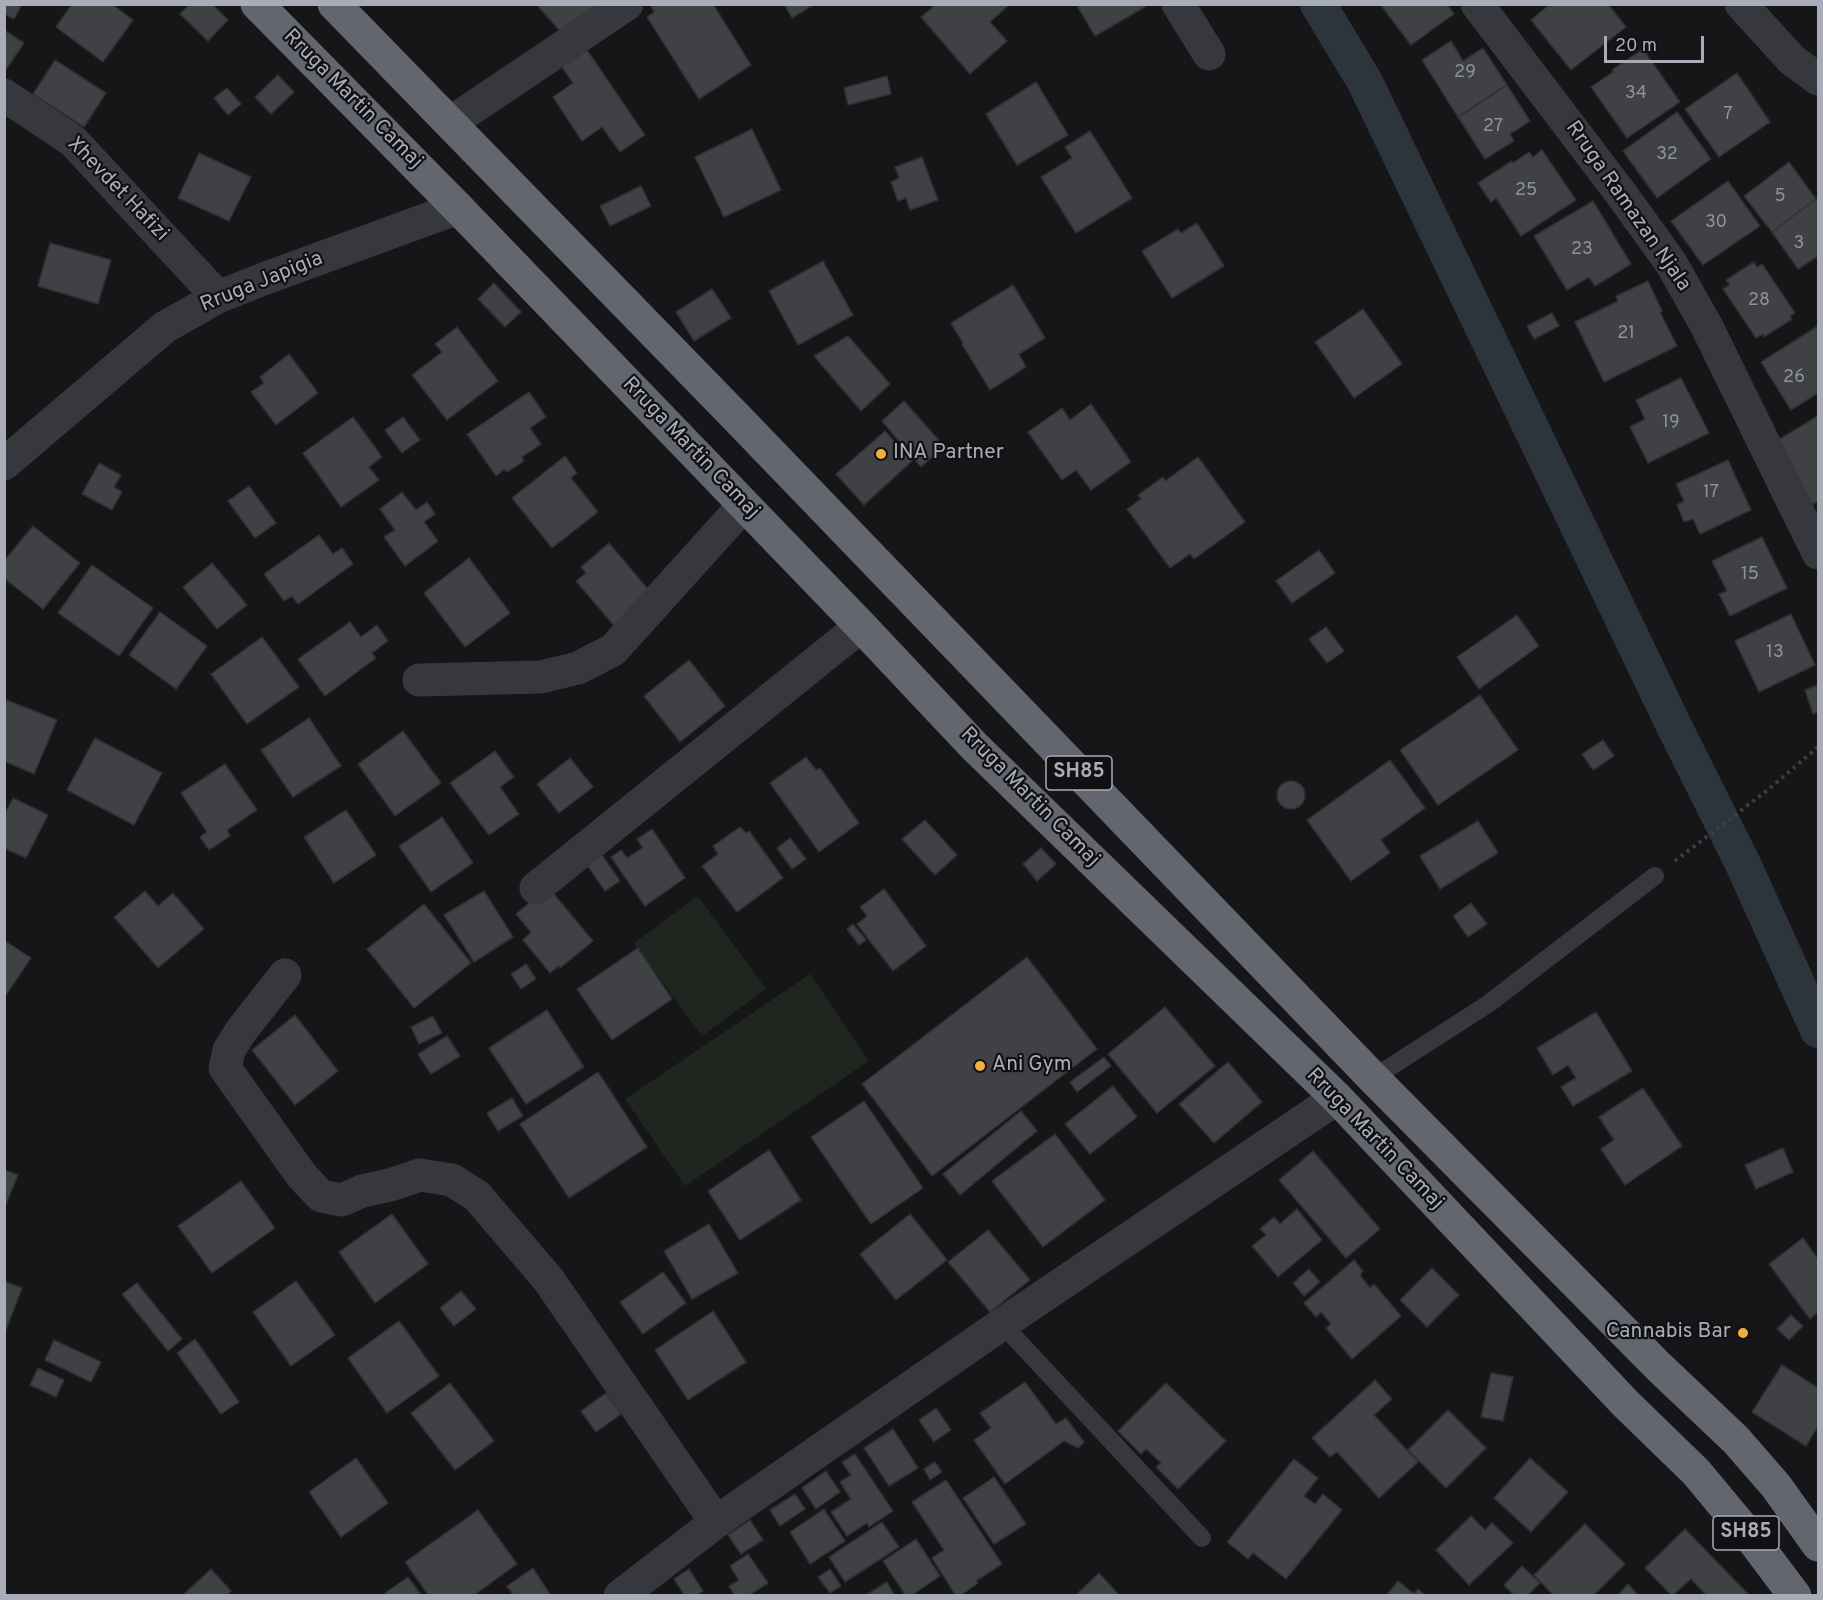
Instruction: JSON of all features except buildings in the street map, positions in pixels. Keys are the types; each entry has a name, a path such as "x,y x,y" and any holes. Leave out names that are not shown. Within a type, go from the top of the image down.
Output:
{"highway":[{"name":"Rruga Martin Camaj","path":"257,4 459,208 975,747 1337,1098 1625,1403 1696,1472 1756,1544 1795,1596"},
{"name":"Rruga Martin Camaj","path":"334,4 738,418 1373,1078 1659,1367 1736,1440 1776,1486 1818,1545"}],"street":[{"path":"450,123 627,4"},
{"path":"1178,4 1209,54"},
{"name":"Rruga Ramazan Njala","path":"1477,4 1671,263 1706,325 1818,552"},
{"path":"1741,4 1792,60 1818,79"},
{"name":"Xhevdet Hafizi","path":"4,95 73,141 218,297"},
{"name":"Rruga Japigia","path":"4,464 165,327 218,297 459,208"},
{"path":"419,680 541,677 578,668 613,650 744,505"},
{"path":"536,888 861,626"},
{"path":"285,975 228,1050 225,1068 302,1176 321,1196 342,1200 362,1191 420,1175 452,1180 477,1196 548,1279 716,1522"},
{"path":"620,1596 716,1522 1002,1324 1337,1098"}],"lane":[{"path":"1373,1078 1488,1004 1655,876"},
{"path":"1002,1324 1202,1538"}],"path":[{"path":"1655,876 1769,789 1818,747"}],"shaded area":[{"path":"698,896 766,989 702,1036 634,943"},
{"path":"810,974 869,1061 685,1186 625,1099"}],"waterway":[{"path":"1318,4 1365,82 1675,728 1743,864 1818,1030"}],"place":[{"name":"INA Partner","path":"881,454"},
{"name":"Ani Gym","path":"980,1066"},
{"name":"Cannabis Bar","path":"1743,1333"}]}
